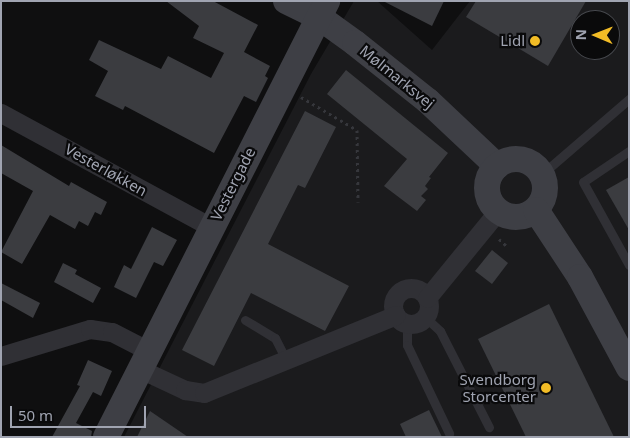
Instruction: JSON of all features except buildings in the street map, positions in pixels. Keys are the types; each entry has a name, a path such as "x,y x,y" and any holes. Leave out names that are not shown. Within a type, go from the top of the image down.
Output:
{"street":[{"name":"Mølmarksvej","path":"286,1 323,9 428,101 497,166"},
{"name":"Vestergade","path":"106,437 323,9"},
{"name":"Vesterløkken","path":"1,113 211,227"},
{"path":"512,159 521,160 536,167 542,174 545,193 536,210 521,217 498,211 488,194 488,184 497,166 512,159"},
{"path":"536,210 580,277 629,368"},
{"path":"427,298 498,211"},
{"path":"1,356 90,329 112,332 185,390 204,393 286,360 402,319 418,322 425,317 429,306 427,298 418,290 403,290 395,299 402,319"}],"lane":[{"path":"542,174 629,99"},
{"path":"629,151 583,182 629,264"},
{"path":"425,317 440,331 489,427"},
{"path":"402,319 407,345 449,433"},
{"path":"245,320 275,338 286,360"}],"path":[{"path":"283,87 357,130 358,202"}],"shaded area":[{"path":"354,1 377,1 432,50 470,1 629,1 629,437 124,437 311,74"}],"place":[{"name":"Lidl","path":"535,41"},
{"name":"Svendborg Storcenter","path":"546,388"}]}
